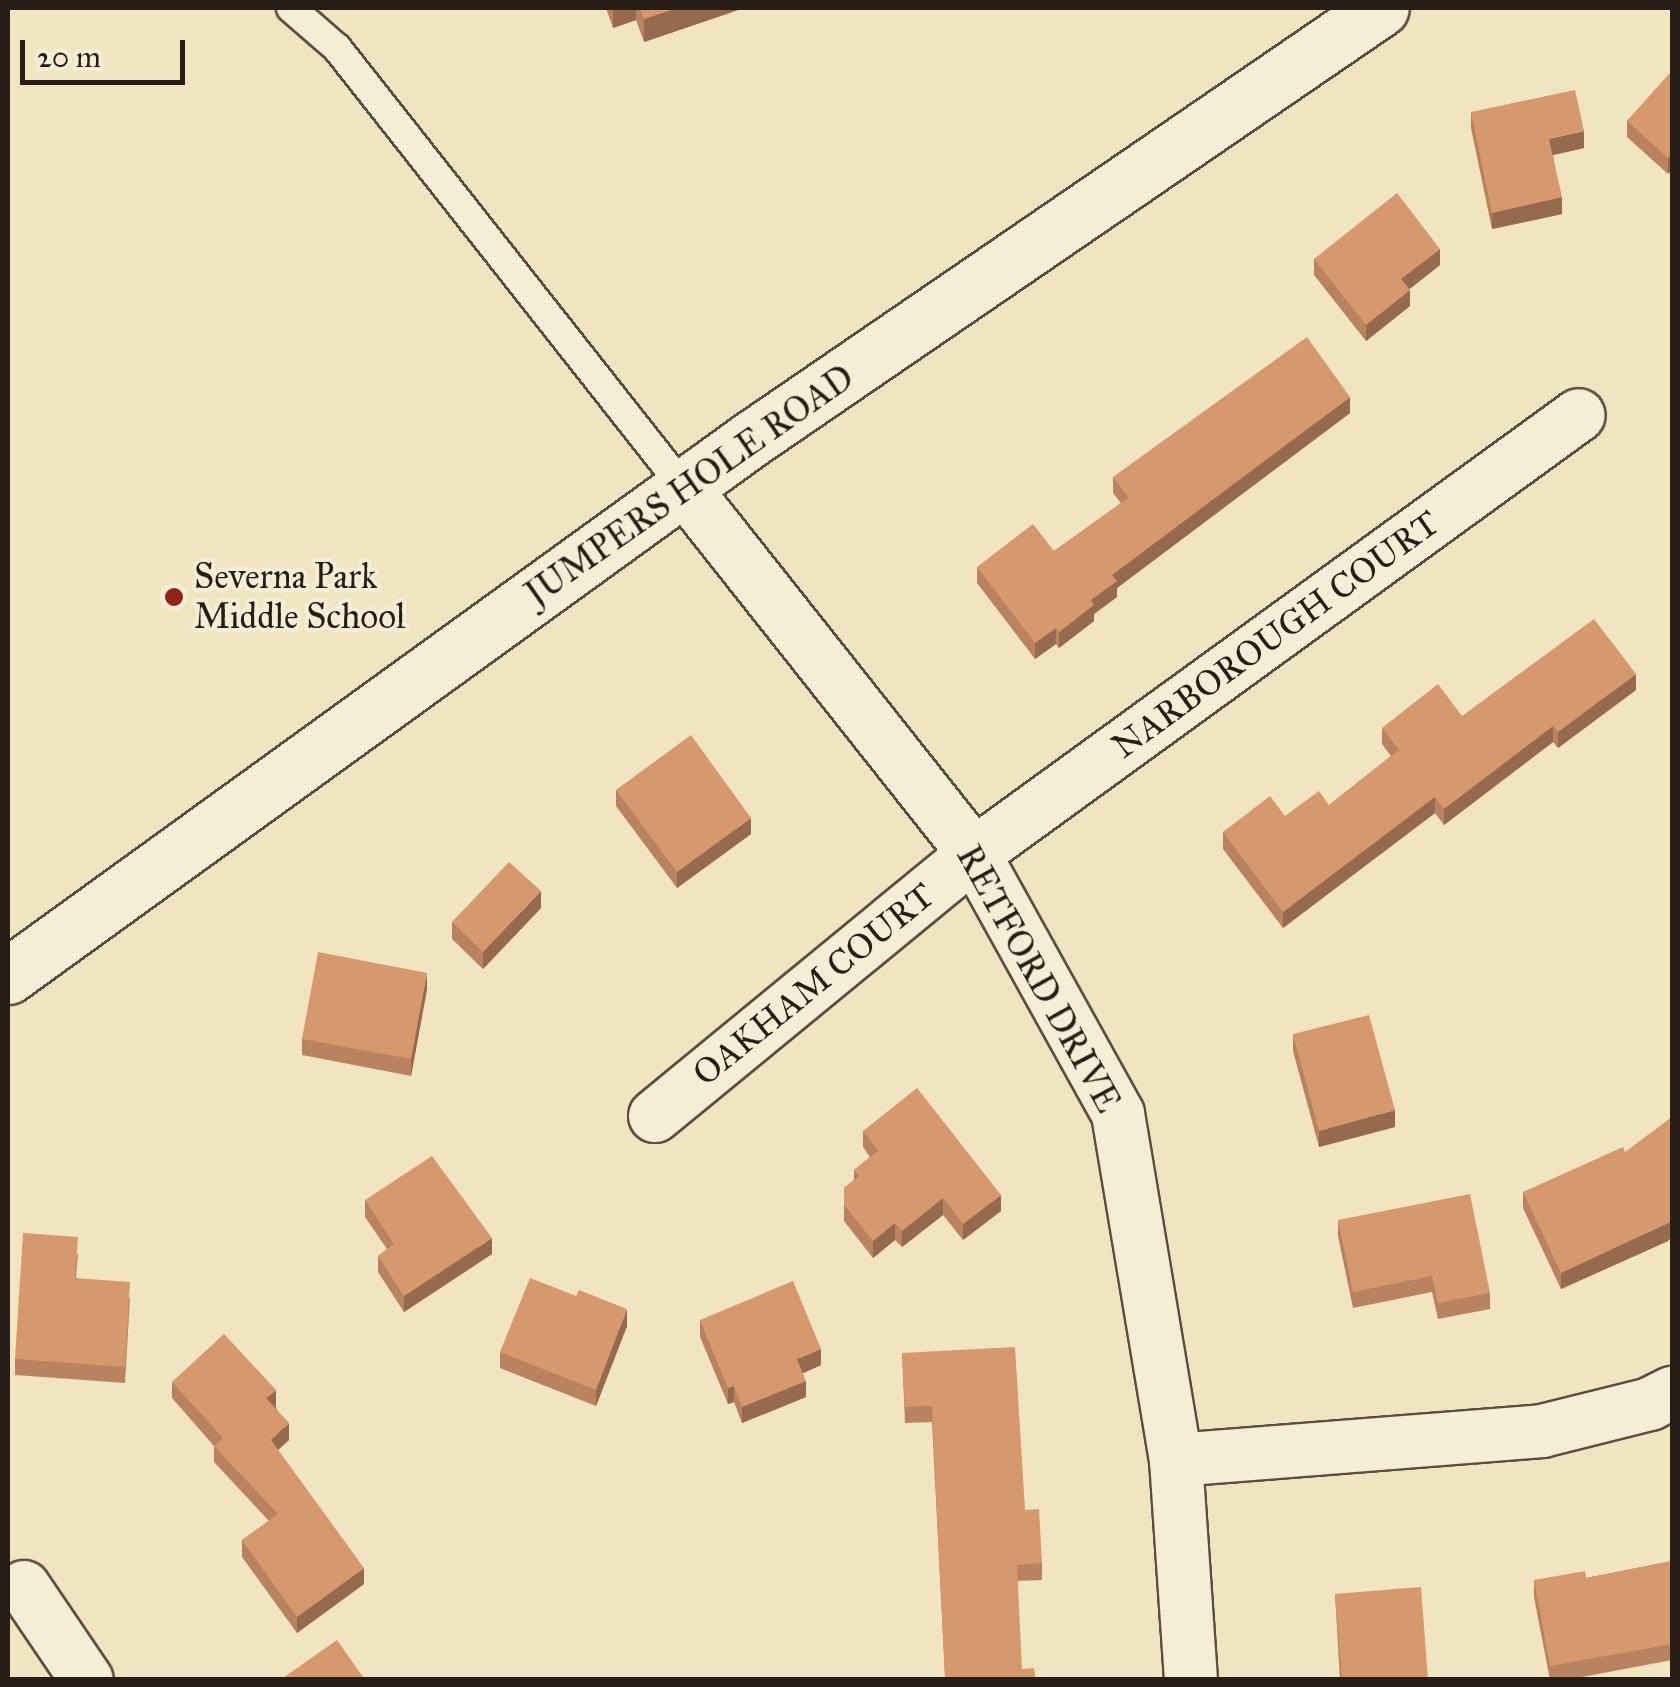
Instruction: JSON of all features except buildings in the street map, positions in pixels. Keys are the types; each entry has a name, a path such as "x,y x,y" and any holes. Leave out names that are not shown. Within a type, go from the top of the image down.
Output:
{"main road":[{"name":"JUMPERS HOLE ROAD","path":"8,976 684,488 1381,8"}],"street":[{"name":"NARBOROUGH COURT","path":"974,854 1579,416"},
{"name":"RETFORD DRIVE","path":"684,488 974,854 1118,1114 1176,1460 1191,1680"},
{"name":"OAKHAM COURT","path":"654,1116 974,854"},
{"path":"1176,1460 1542,1431 1672,1393"},
{"path":"24,1587 87,1680"}],"lane":[{"path":"292,8 337,48 684,488"}],"place":[{"name":"Severna Park Middle School","path":"174,597"}]}
